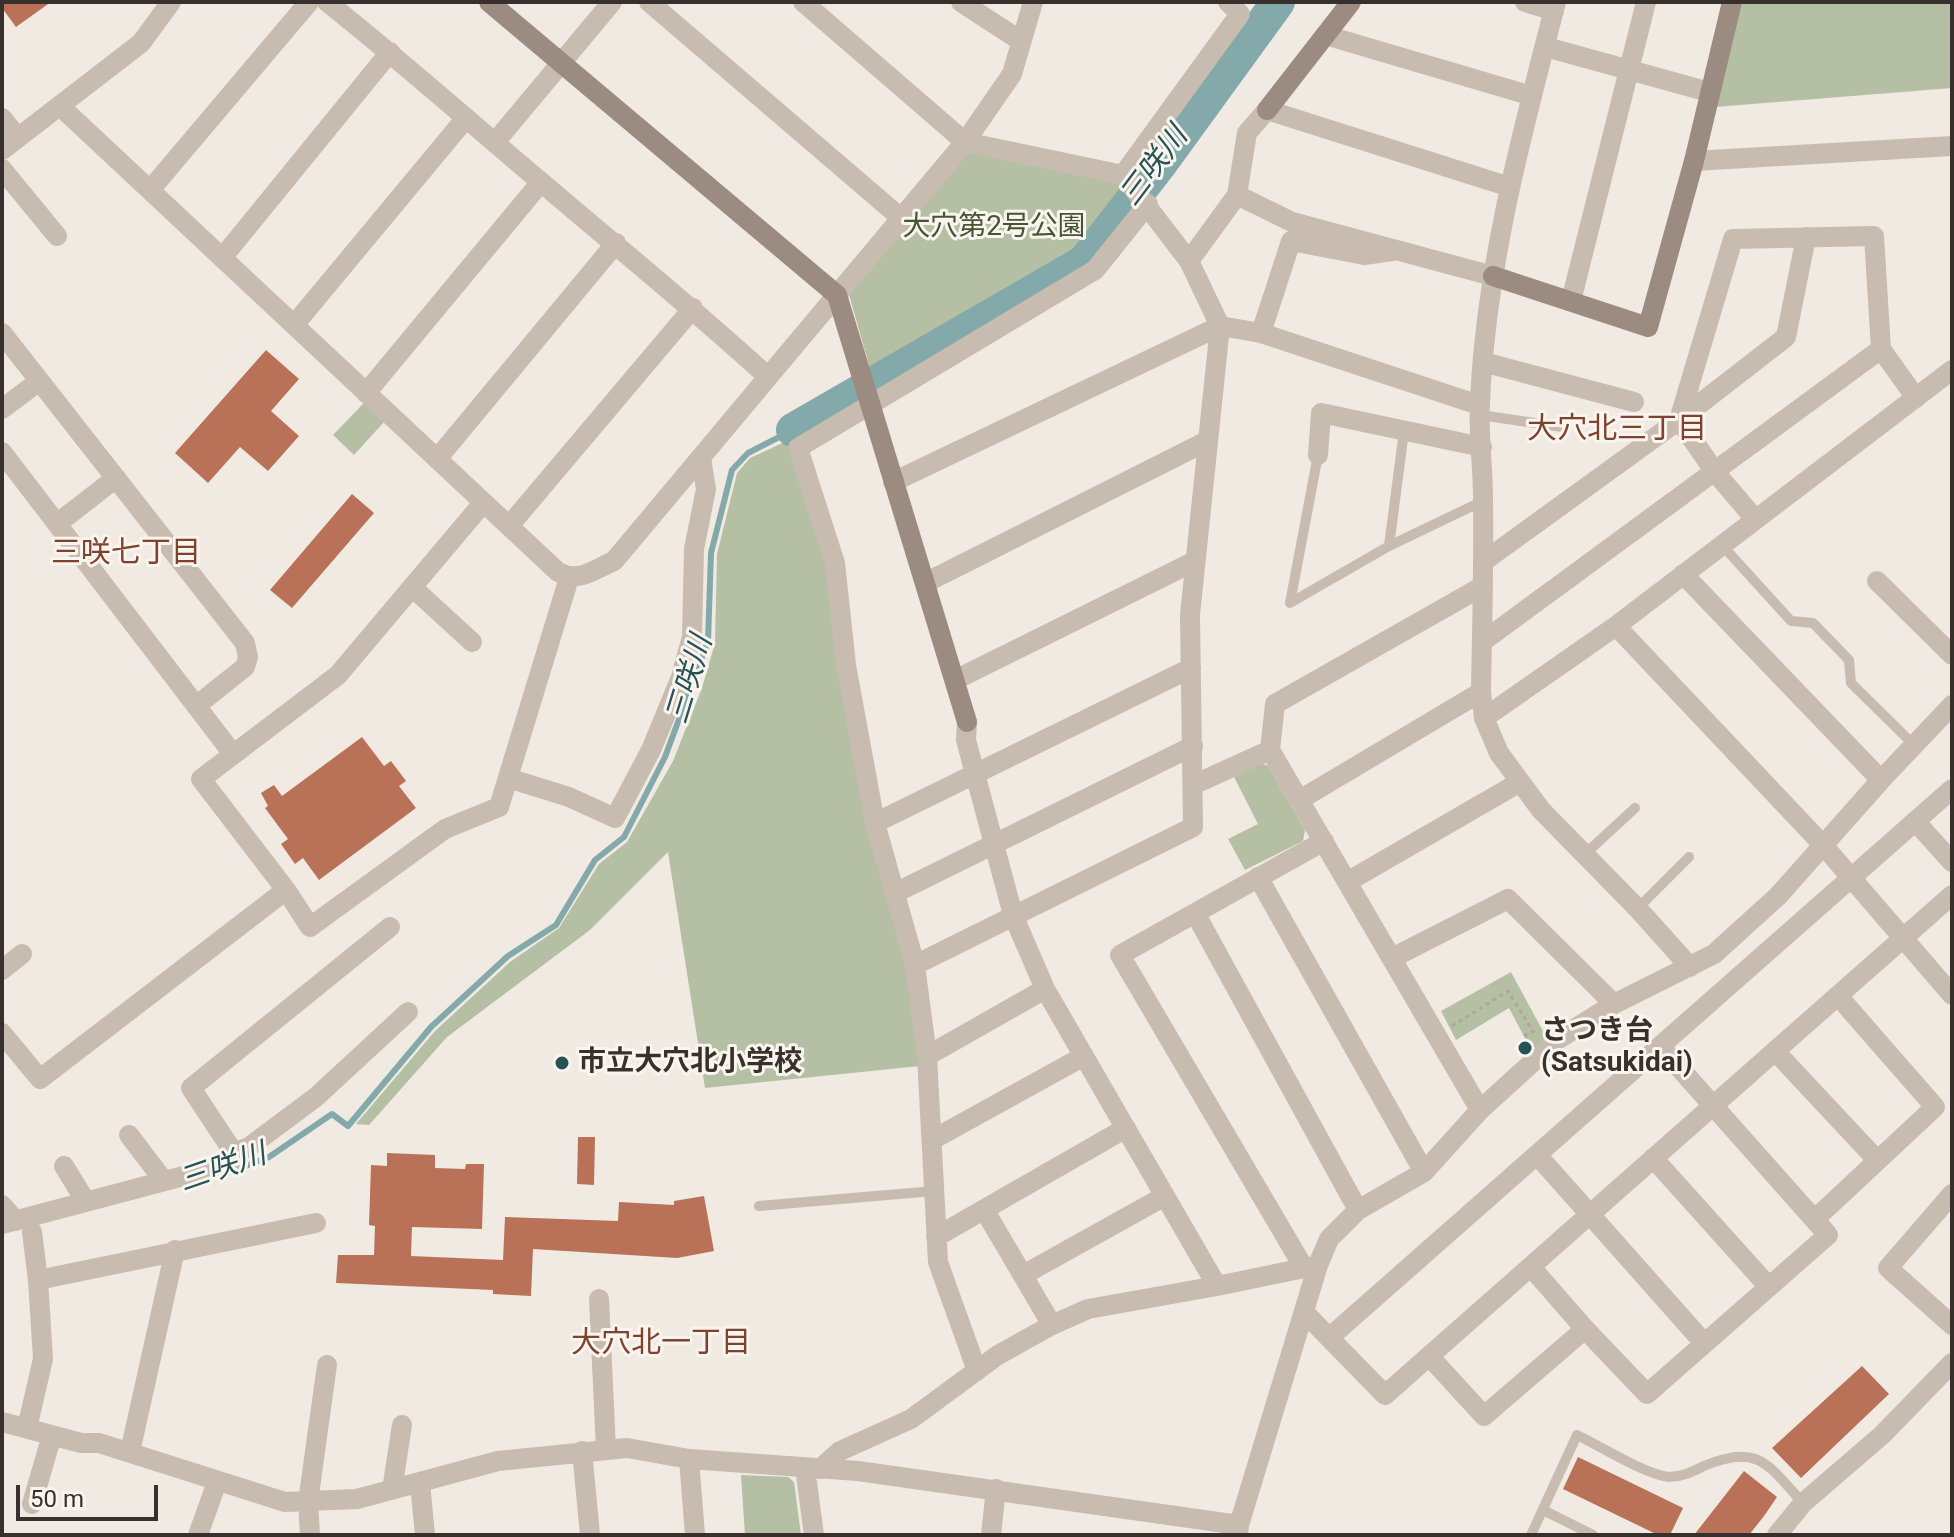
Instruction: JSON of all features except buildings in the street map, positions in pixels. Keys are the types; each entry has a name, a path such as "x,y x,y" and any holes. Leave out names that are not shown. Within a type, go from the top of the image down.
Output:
{"street":[{"path":"2,118 10,144 141,43 171,2"},
{"path":"150,190 309,2"},
{"path":"327,2 693,308 767,376"},
{"path":"489,2 837,295 967,722 966,740 1013,915 1045,989 1217,1286"},
{"path":"496,141 612,2"},
{"path":"649,2 901,218"},
{"path":"803,2 965,142 1123,175 1189,261 1220,326 1190,615 1193,827 915,965"},
{"path":"961,2 1021,41"},
{"path":"61,107 558,572 569,578 580,577 614,561 965,142 1012,74 1033,2"},
{"path":"1123,175 1240,14 1228,2"},
{"path":"1189,261 1237,195 1247,133 1351,2"},
{"path":"1525,2 1555,6 1510,187 1493,276 1483,362 1480,410 1483,501 1481,692 1484,718 1499,753 1541,810 1690,967"},
{"path":"1571,301 1646,2"},
{"path":"1237,195 1292,222 1493,276 1648,327 1694,161 1732,2"},
{"path":"1325,35 1532,96"},
{"path":"1546,47 1709,92"},
{"path":"222,258 390,52"},
{"path":"1267,110 1510,187"},
{"path":"294,325 466,118"},
{"path":"1694,161 1952,146"},
{"path":"2,169 57,236"},
{"path":"366,393 541,182"},
{"path":"977,1371 938,1262 927,1056 915,965 875,823 846,665 835,563 798,448 867,395 1095,270 1148,204"},
{"path":"1679,420 1733,239 1874,236 1881,349 1916,398"},
{"path":"1483,562 1679,420 1786,337 1806,237"},
{"path":"1261,333 1291,241 1364,255 1400,250"},
{"path":"437,459 616,243"},
{"path":"509,526 693,308"},
{"path":"893,482 1220,326 1261,333 1480,410"},
{"path":"2,333 245,643 248,657 245,667 196,706"},
{"path":"1482,642 1881,349"},
{"path":"1483,362 1634,402"},
{"path":"1484,718 1616,626 1952,370"},
{"path":"2,409 38,382"},
{"path":"1318,455 1321,413 1482,447"},
{"path":"1679,420 1715,472 1755,519"},
{"path":"925,583 1207,441"},
{"path":"2,452 233,754"},
{"path":"508,778 569,797 615,818 651,750 681,677 692,637 694,549 706,489 701,458"},
{"path":"58,523 116,478"},
{"path":"483,503 338,675 201,779 286,890 310,927 445,829 499,807 569,578"},
{"path":"955,680 1195,561"},
{"path":"1683,574 1881,780"},
{"path":"1877,581 1952,655"},
{"path":"1480,1110 1270,750 1275,704 1483,586"},
{"path":"412,587 472,642"},
{"path":"1616,626 1823,845 1952,995"},
{"path":"875,823 1191,668"},
{"path":"1301,799 1481,692"},
{"path":"2,1422 81,1443 99,1443 285,1502 357,1499 498,1461 627,1448 689,1459 858,1471 996,1489 1238,1530 1305,1313 1311,1266 1329,1239 1358,1210 1424,1172 1480,1110 1557,1040 1614,1004 1714,954 1778,896 1952,705"},
{"path":"895,893 1193,746"},
{"path":"1193,785 1270,750"},
{"path":"1347,882 1520,782"},
{"path":"1330,1337 1952,789"},
{"path":"1915,821 1952,862"},
{"path":"1311,1266 1120,955 1324,841"},
{"path":"1258,877 1424,1172"},
{"path":"2,1033 40,1079 286,890"},
{"path":"1305,1313 1385,1395 1952,895"},
{"path":"1392,958 1508,899 1614,1004"},
{"path":"1195,913 1358,1210"},
{"path":"234,1153 191,1088 390,927"},
{"path":"2,970 22,954"},
{"path":"927,1056 1045,989"},
{"path":"1815,1219 1935,1107 1838,996"},
{"path":"22,1224 86,1202 229,1164 234,1153 249,1147 316,1097 408,1012"},
{"path":"1531,1267 1647,1394 1828,1235 1660,1046"},
{"path":"1775,1051 1877,1160"},
{"path":"932,1140 1084,1056"},
{"path":"936,1237 1126,1128"},
{"path":"129,1135 164,1181"},
{"path":"1538,1156 1704,1343"},
{"path":"1653,1158 1769,1287"},
{"path":"64,1166 86,1202"},
{"path":"1952,1194 1888,1268 1952,1325"},
{"path":"1023,1275 1165,1196"},
{"path":"2,1205 22,1224 38,1280 43,1359 27,1428"},
{"path":"985,1211 1052,1325"},
{"path":"38,1280 316,1223"},
{"path":"130,1452 175,1250"},
{"path":"813,1469 840,1451 911,1419 998,1355 1088,1309 1311,1266"},
{"path":"599,1299 606,1450"},
{"path":"1429,1356 1484,1416 1585,1329"},
{"path":"1777,1535 1803,1503 1882,1435 1952,1363"},
{"path":"310,1535 308,1502 327,1365"},
{"path":"392,1490 402,1425"},
{"path":"32,1504 52,1435"},
{"path":"582,1451 590,1535"},
{"path":"689,1459 695,1535"},
{"path":"813,1469 814,1535"},
{"path":"198,1535 217,1482"},
{"path":"420,1483 425,1535"},
{"path":"991,1535 996,1489"}],"lane":[{"path":"1480,410 1562,427"},
{"path":"1389,546 1404,431"},
{"path":"1318,455 1290,603 1389,546 1483,501"},
{"path":"1721,544 1791,621 1813,623 1849,660 1851,683 1914,745"},
{"path":"1584,855 1635,808"},
{"path":"1637,909 1689,857"},
{"path":"759,1206 934,1191"},
{"path":"1531,1535 1577,1435 1667,1477 1681,1476 1731,1456 1748,1456 1767,1465 1803,1503"},
{"path":"1543,1510 1593,1535"}],"path":[{"path":"1449,1027 1508,991 1539,1040"},
{"path":"1524,1036 1533,1031"}],"green space":[{"path":"1741,2 1951,2 1952,88 1715,107"},
{"name":"大穴第2号公園","path":"969,152 1119,182 1125,196 1081,257 873,379 848,291"},
{"path":"364,403 384,422 354,455 333,435"},
{"path":"789,440 827,560 909,967 920,1066 705,1088 668,852 590,930 447,1037 369,1125 356,1124 435,1031 510,962 559,928 599,864 627,842 673,761 702,688 715,643 717,554 737,473 750,458"},
{"path":"1259,762 1268,766 1305,830 1303,841 1245,870 1228,839 1258,824 1234,777"},
{"path":"1511,972 1551,1046 1535,1057 1509,1008 1456,1040 1441,1011"},
{"path":"741,1475 788,1477 794,1482 801,1535 745,1535"}],"waterway":[{"name":"三咲川","path":"793,430 1084,262 1161,163 1278,2"},
{"name":"三咲川","path":"230,1172 269,1157 332,1114 348,1126 431,1027 508,956 556,925 595,860 624,837 665,757 708,641 711,553 732,470 748,453 793,430"}],"place":[{"name":"さつき台 (Satsukidai)","path":"1525,1048"},
{"name":"市立大穴北小学校","path":"562,1063"}],"district":[{"name":"大穴北三丁目","path":"1617,430"},
{"name":"三咲七丁目","path":"126,554"},
{"name":"大穴北一丁目","path":"661,1344"}]}
